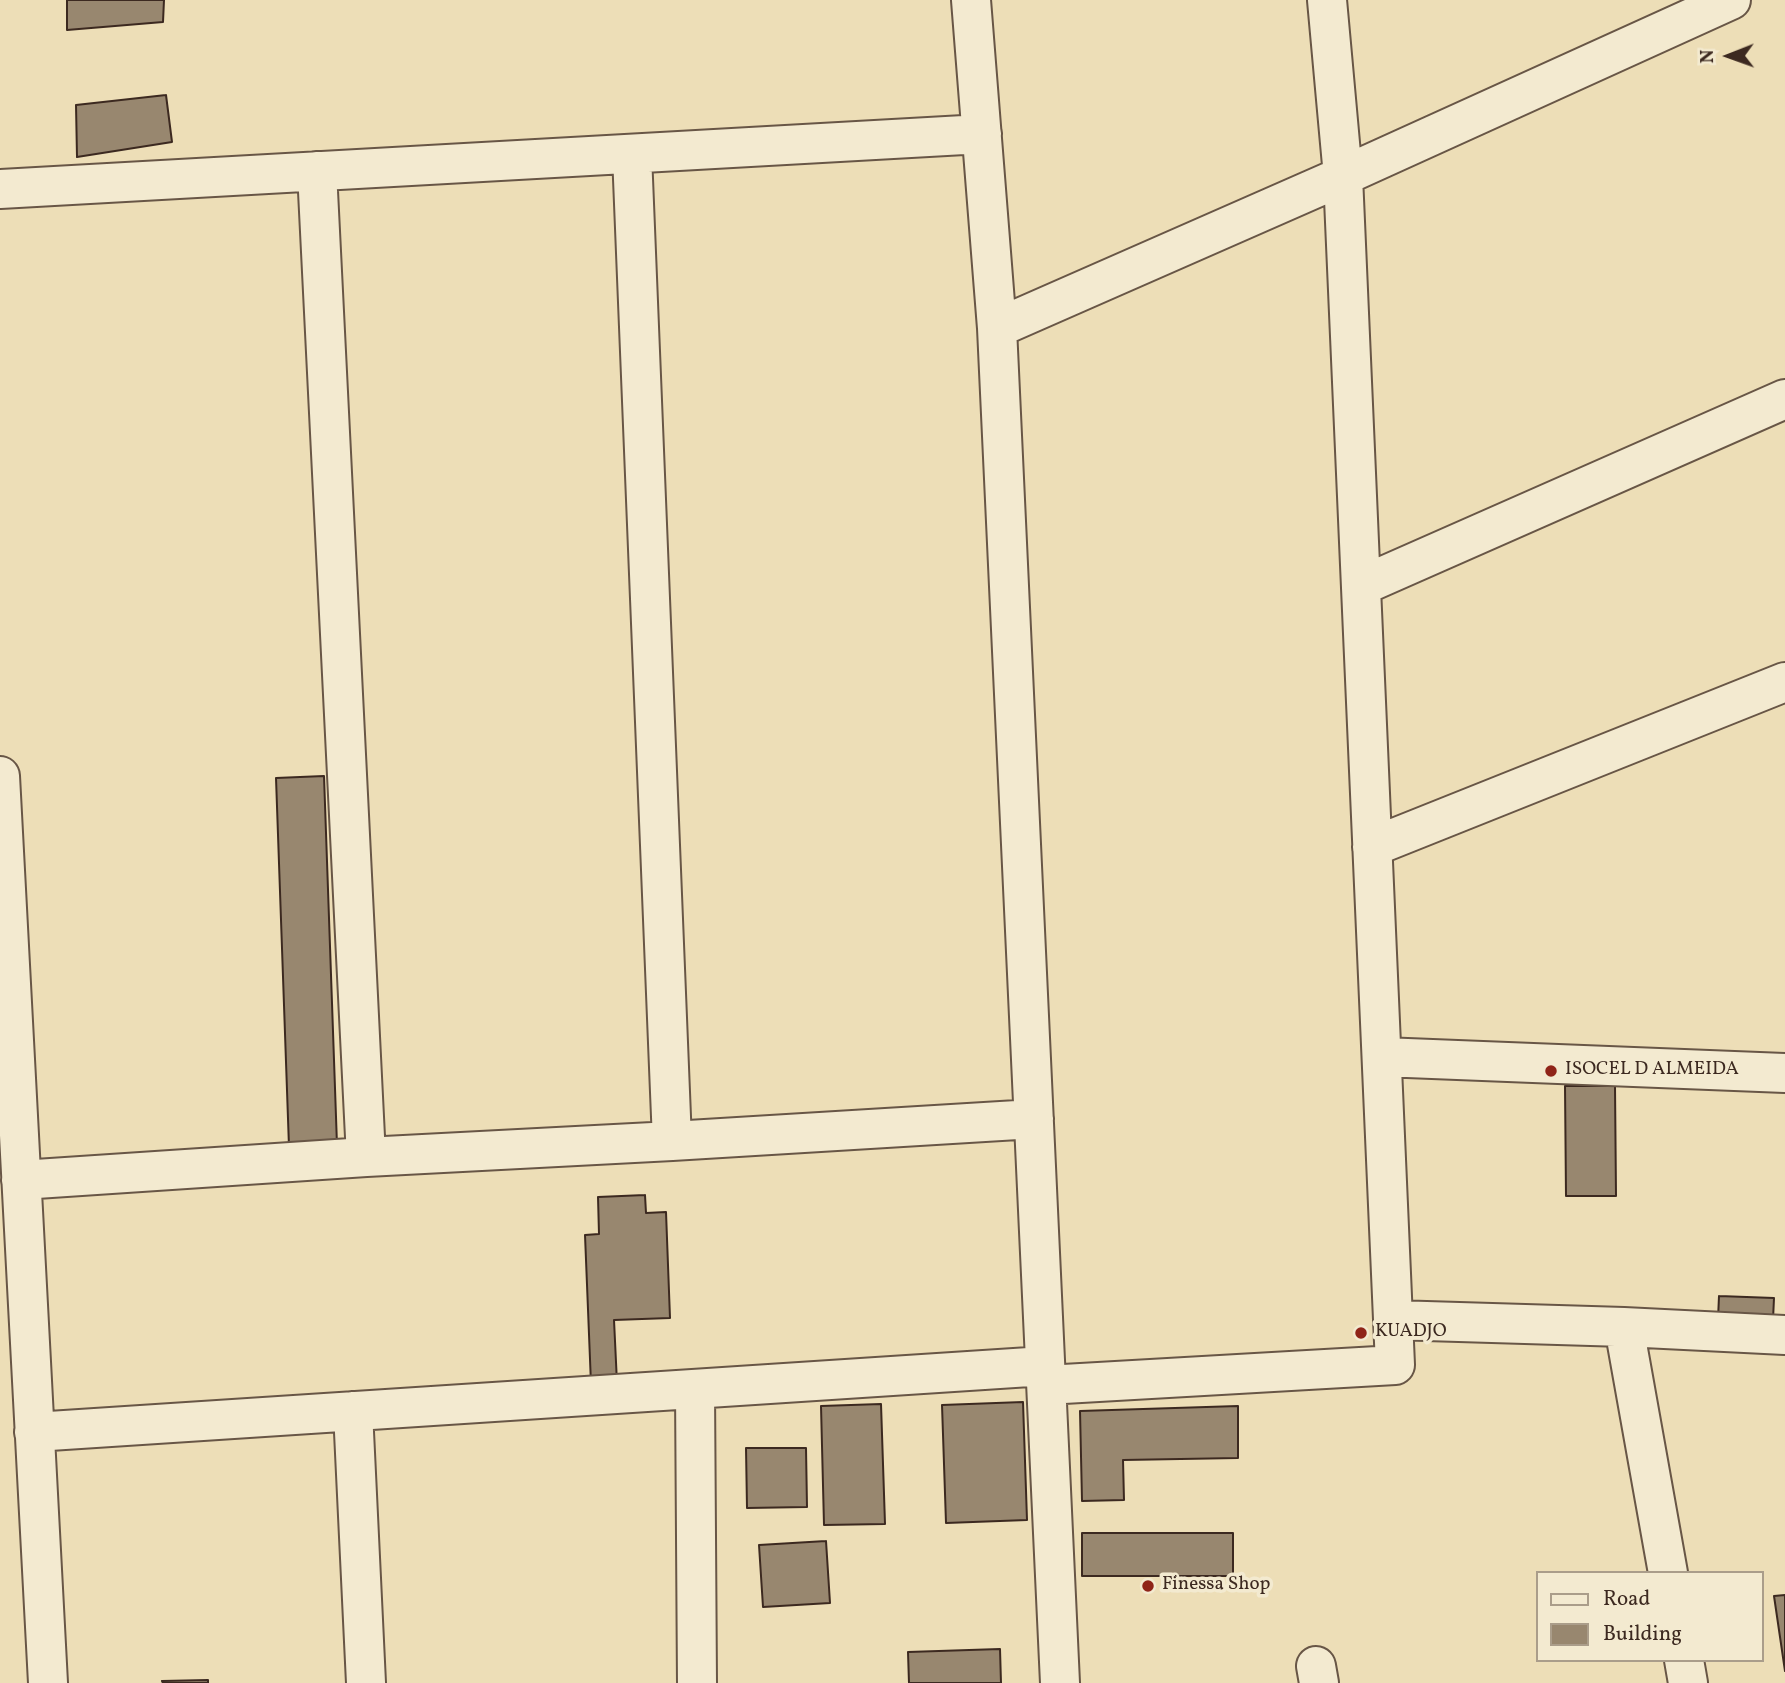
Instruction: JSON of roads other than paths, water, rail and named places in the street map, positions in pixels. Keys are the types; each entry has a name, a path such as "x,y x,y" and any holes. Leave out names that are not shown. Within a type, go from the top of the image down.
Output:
{"street":[{"path":"971,0 997,328 1060,1683"},
{"path":"34,1432 695,1389 1395,1365 1343,176 1327,0"},
{"path":"997,328 1343,176 1731,0"},
{"path":"0,189 982,134"},
{"path":"632,154 672,1141"},
{"path":"317,171 366,1157"},
{"path":"1361,586 1785,399"},
{"path":"1372,847 1785,682"},
{"path":"0,776 48,1683"},
{"path":"1382,1057 1785,1073"},
{"path":"21,1180 366,1157 1034,1119"},
{"path":"1393,1320 1785,1335"},
{"path":"1623,1327 1668,1571"},
{"path":"695,1389 697,1683"},
{"path":"352,1411 366,1683"},
{"path":"1684,1662 1688,1683"}],"place":[{"name":"ISOCEL D ALMEIDA","path":"1551,1071"},
{"name":"KUADJO","path":"1361,1333"},
{"name":"Finessa Shop","path":"1148,1586"}]}
